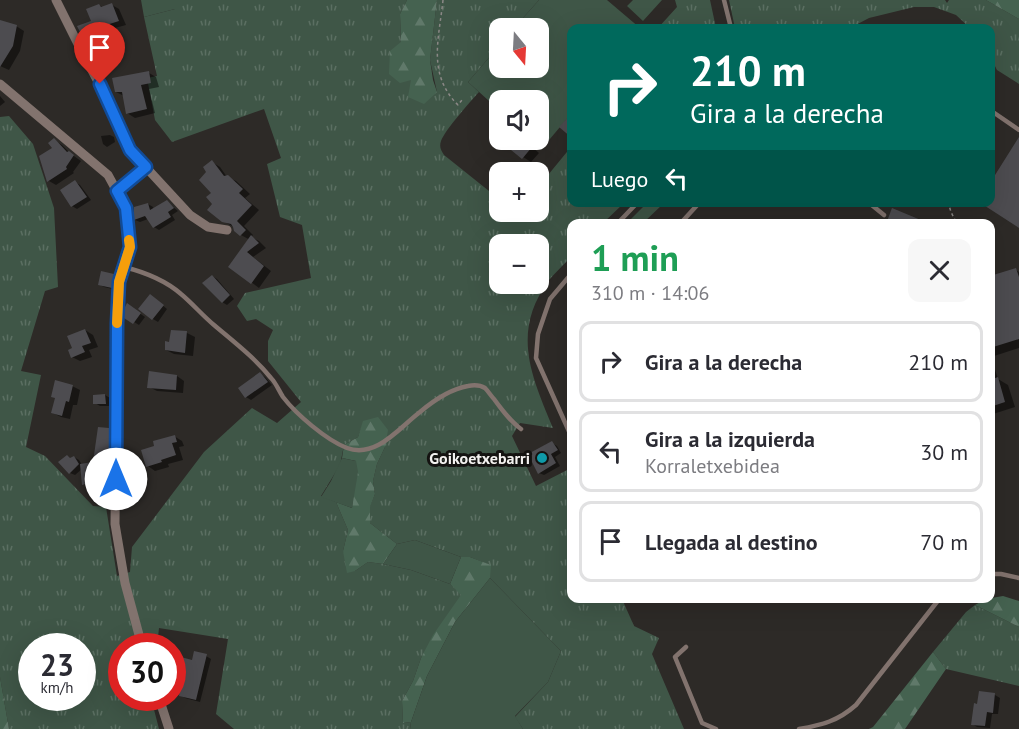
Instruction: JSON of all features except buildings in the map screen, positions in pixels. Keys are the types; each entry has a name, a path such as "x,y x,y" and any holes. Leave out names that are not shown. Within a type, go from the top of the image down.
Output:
{"street":[{"path":"56,0 105,94 130,150 190,215 208,227 227,230"},
{"path":"0,84 108,175 126,208 130,247 119,282 115,524 125,583 138,633"},
{"path":"117,191 146,167"},
{"path":"163,711 169,729"}],"lane":[{"path":"724,0 730,24"},
{"path":"995,113 1019,130"},
{"path":"622,219 633,207"},
{"path":"685,219 695,207"},
{"path":"874,207 884,215"},
{"path":"124,267 144,272 179,292 202,315 243,349 271,378 296,410 326,436 350,449 363,450 378,445 433,402 464,387 476,385 485,388 506,415 521,429"},
{"path":"567,279 550,299 538,334 536,358 567,427"},
{"path":"995,574 1019,579"},
{"path":"799,729 834,721 856,705 936,603"},
{"path":"686,647 675,657 702,723 716,729"}],"path":[{"path":"443,0 438,67 442,85 448,95 458,105 462,99"}],"green space":[{"path":"141,0 175,0 175,9 144,17"},
{"path":"175,0 407,0 400,14 401,42 411,80 437,92 430,60 437,0 539,0 523,18 489,18 489,58 468,82 479,92 447,130 440,147 444,155 489,191 489,222 549,222 549,174 567,152 567,207 620,207 607,219 567,219 567,261 549,280 549,234 489,234 489,294 540,294 530,318 528,354 538,390 553,428 520,423 512,436 536,486 567,470 567,603 624,603 634,626 659,638 652,654 684,729 523,729 515,717 548,682 561,651 490,578 490,565 415,540 397,544 370,523 370,506 375,494 373,481 377,464 385,447 364,421 358,437 344,445 340,465 321,496 336,502 348,530 343,551 355,571 368,562 411,570 450,584 462,595 421,658 413,681 402,701 403,723 411,722 410,729 234,729 216,714 228,639 159,628 158,633 108,633 108,711 154,711 159,729 9,729 0,677 0,117 9,116 33,144 54,208 58,287 45,291 21,371 41,375 26,447 45,456 93,506 106,507 117,576 130,572 132,547 204,452 252,408 277,423 301,402 268,361 268,341 273,330 256,319 247,321 237,306 245,293 311,278 302,225 280,217 267,164 281,158 264,109 172,142 155,120 147,78 157,76 144,17 175,9"},
{"path":"407,0 437,0 430,60 437,92 424,104 408,97 411,80 400,83 389,74 390,51 401,42 400,14"},
{"path":"539,0 607,0 635,24 567,24 567,119 549,140 549,90 489,90 489,101 468,82 489,58 489,78 549,78 549,18 523,18"},
{"path":"633,0 662,0 643,21 627,6"},
{"path":"675,0 710,0 715,24 662,24 677,7"},
{"path":"729,0 945,0 947,3 949,0 986,0 1019,19 1019,84 997,70 995,66 995,24 966,24 956,15 934,7 914,7 869,18 858,24 734,24"},
{"path":"986,0 1019,0 1019,19"},
{"path":"643,207 660,207 647,219 631,219"},
{"path":"378,417 388,430 385,447 377,464 373,481 375,494 370,507 370,523 397,544 383,564 368,562 355,571 347,573 343,551 348,530 336,502 352,508 356,461 342,458 344,445 358,437 363,421"},
{"path":"342,458 356,461 358,472 352,508 321,497"},
{"path":"415,540 461,557 450,584 411,570 383,564 397,544"},
{"path":"461,557 470,557 491,565 490,578 455,622 427,676 411,722 403,723 402,701 413,681 421,658 433,635 461,595 450,584"},
{"path":"490,578 561,651 548,682 515,716 523,729 410,729 427,676 455,622"},
{"path":"1003,596 1019,601 1019,627 975,605 995,603 995,597"},
{"path":"975,605 1019,627 1019,686 946,669 933,652 966,612"},
{"path":"933,652 946,669 905,729 869,729 873,727"},
{"path":"0,677 9,729 0,729"}],"slow traffic":[{"path":"117,323 119,282 130,247 129,240"}],"place":[{"name":"Goikoetxebarri","path":"542,458"}],"route":[{"path":"100,84 130,150 146,167 117,191 126,208 130,247 119,282 116,479"}]}
